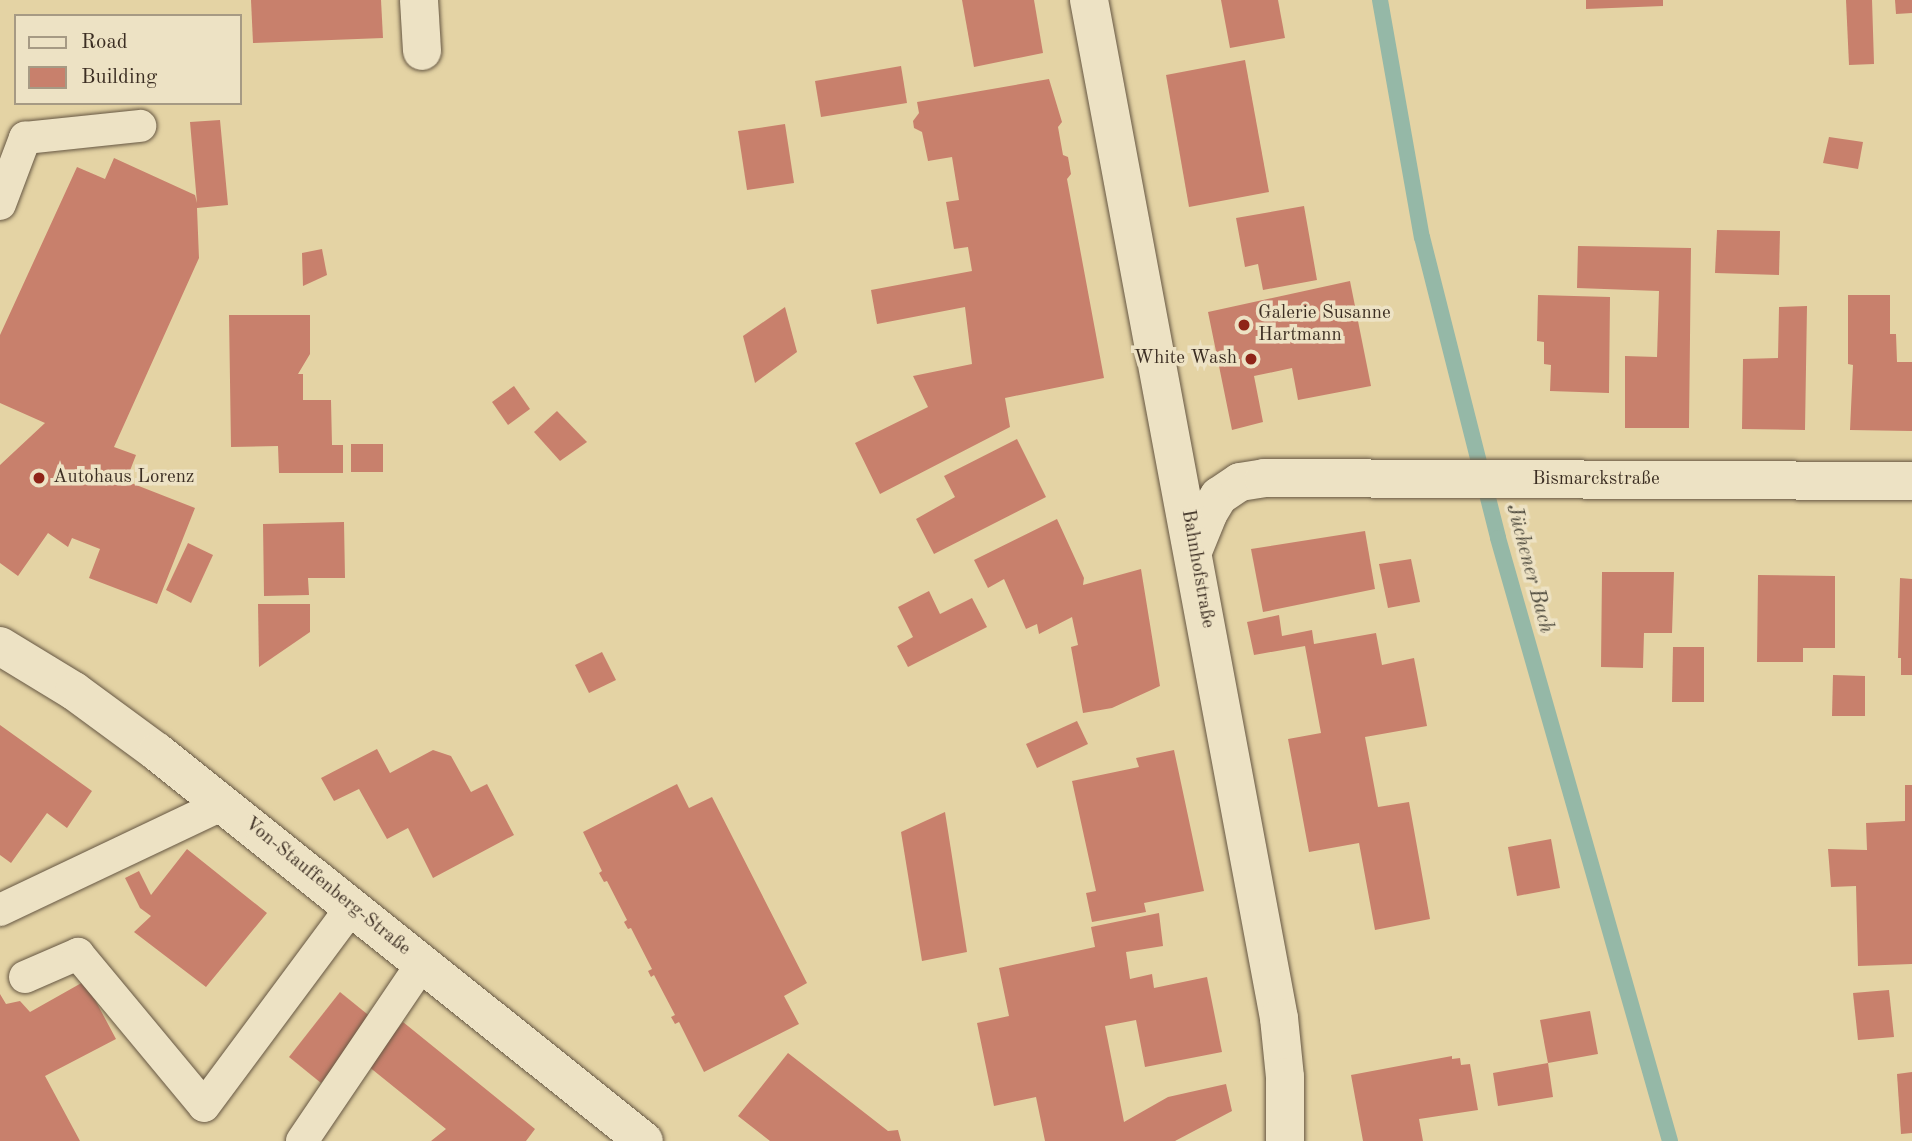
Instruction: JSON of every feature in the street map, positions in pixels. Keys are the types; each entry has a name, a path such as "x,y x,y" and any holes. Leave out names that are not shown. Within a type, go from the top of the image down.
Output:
{"street":[{"path":"419,0 422,51"},
{"name":"Bahnhofstraße","path":"1089,0 1194,549 1279,1018 1285,1077 1284,1141"},
{"name":"Bismarckstraße","path":"1194,549 1214,501 1240,482 1280,477 1912,481"},
{"name":"Von-Stauffenberg-Straße","path":"0,646 74,691 223,804 422,964 624,1136"}],"lane":[{"path":"0,204 25,138 140,126"},
{"path":"0,910 223,804"},
{"path":"25,977 78,954 204,1106 352,907"},
{"path":"302,1141 422,964"}],"building":[{"path":"251,0 381,0 383,38 253,43"},
{"path":"962,0 1034,0 1043,53 974,67"},
{"path":"1221,0 1278,0 1285,38 1230,48"},
{"path":"1586,0 1663,0 1663,6 1586,9"},
{"path":"1846,0 1872,0 1874,64 1849,65"},
{"path":"1895,0 1912,0 1912,13 1896,14"},
{"path":"1245,60 1269,192 1189,207 1166,75"},
{"path":"901,66 907,103 821,117 815,81"},
{"path":"1049,79 1062,122 1058,127 1063,155 1068,157 1071,174 1067,179 1104,378 1005,398 1010,427 880,494 855,443 928,407 913,376 972,364 965,307 877,324 871,290 972,271 968,247 954,249 946,202 959,200 952,157 928,161 922,132 914,128 913,121 919,113 917,102"},
{"path":"220,120 228,205 197,208 199,258 114,447 136,455 126,481 195,508 157,604 89,578 100,549 72,538 68,547 48,533 18,576 0,563 0,465 45,423 0,403 0,335 77,167 105,179 114,158 195,195 197,203 190,122"},
{"path":"785,124 794,183 747,190 738,131"},
{"path":"1829,137 1863,142 1858,169 1823,163"},
{"path":"1304,206 1317,280 1263,290 1258,264 1245,267 1236,218"},
{"path":"1717,230 1780,231 1779,275 1715,273"},
{"path":"1578,246 1691,248 1689,428 1625,428 1625,356 1657,357 1659,291 1577,288"},
{"path":"322,249 327,275 303,286 302,253"},
{"path":"1350,281 1371,386 1298,400 1292,368 1254,376 1263,422 1232,430 1208,312"},
{"path":"1538,295 1610,297 1609,393 1550,391 1551,365 1544,364 1544,342 1537,341"},
{"path":"1848,295 1890,295 1890,334 1896,334 1897,362 1912,362 1912,431 1850,430 1853,365 1848,364"},
{"path":"1807,306 1805,430 1742,429 1743,359 1778,358 1779,307"},
{"path":"785,307 797,352 755,383 743,336"},
{"path":"229,315 310,315 310,354 298,374 303,374 303,400 331,400 332,445 343,445 343,473 279,473 278,446 231,447"},
{"path":"514,386 530,409 508,425 492,402"},
{"path":"557,411 587,442 560,461 534,432"},
{"path":"1017,439 1046,497 934,554 916,519 955,497 944,476"},
{"path":"351,444 383,444 383,472 351,472"},
{"path":"1057,519 1084,578 1083,585 1141,569 1160,686 1112,708 1083,713 1071,647 1078,645 1072,617 1039,634 1037,624 1026,629 1004,579 988,588 974,560"},
{"path":"344,522 345,578 308,578 309,595 264,596 263,524"},
{"path":"1365,531 1375,589 1263,612 1251,549"},
{"path":"188,543 213,555 191,603 166,590"},
{"path":"1411,559 1420,602 1388,608 1379,564"},
{"path":"1602,572 1674,572 1672,633 1644,633 1643,668 1601,667"},
{"path":"1758,575 1835,576 1835,648 1803,648 1803,662 1757,662"},
{"path":"1900,578 1912,579 1912,675 1901,675 1901,658 1898,658"},
{"path":"929,591 940,614 972,598 987,627 908,667 897,646 913,637 898,607"},
{"path":"258,604 310,604 310,632 259,667"},
{"path":"1279,615 1282,636 1312,630 1314,644 1376,633 1382,665 1414,658 1427,726 1365,737 1378,807 1409,802 1430,919 1375,930 1359,843 1309,852 1288,739 1321,733 1305,646 1254,655 1247,622"},
{"path":"1673,647 1704,647 1704,702 1672,702"},
{"path":"602,652 616,680 589,693 575,665"},
{"path":"1833,675 1865,676 1865,716 1832,716"},
{"path":"1077,721 1088,744 1037,768 1026,744"},
{"path":"0,725 92,791 67,828 47,813 11,863 0,855"},
{"path":"377,749 390,773 433,750 451,756 471,792 487,784 514,835 433,878 408,828 387,839 359,789 334,801 321,778"},
{"path":"1174,750 1204,891 1144,903 1146,912 1092,922 1086,893 1096,891 1072,781 1139,767 1136,758"},
{"path":"677,784 689,808 712,797 807,983 784,996 799,1024 704,1072 679,1022 675,1024 671,1017 675,1015 654,975 651,977 648,971 652,969 631,928 628,929 624,922 627,920 607,881 604,882 599,873 602,871 583,832"},
{"path":"1905,785 1912,785 1912,964 1858,966 1856,886 1831,887 1828,849 1867,850 1866,823 1905,821"},
{"path":"945,812 967,952 922,961 901,832"},
{"path":"1551,839 1560,888 1517,896 1508,847"},
{"path":"187,849 267,913 206,987 134,932 151,916 140,908 125,878 139,871 151,895"},
{"path":"1159,913 1163,946 1126,952 1130,979 1152,974 1154,988 1207,977 1222,1052 1145,1067 1136,1020 1105,1026 1124,1122 1168,1097 1226,1084 1232,1111 1175,1141 1045,1141 1036,1097 994,1106 977,1023 1009,1016 999,968 1095,947 1091,927"},
{"path":"85,981 116,1039 45,1076 80,1141 0,1141 0,994 6,1004 20,1001 30,1012"},
{"path":"1889,990 1894,1037 1858,1040 1853,993"},
{"path":"340,992 372,1018 321,1083 289,1057"},
{"path":"1590,1011 1598,1054 1548,1063 1540,1020"},
{"path":"403,1022 535,1129 526,1141 431,1141 446,1129 368,1066"},
{"path":"788,1053 888,1131 898,1130 901,1141 770,1141 738,1116"},
{"path":"1452,1056 1452,1059 1460,1058 1461,1065 1470,1064 1478,1110 1419,1119 1423,1141 1363,1141 1351,1075"},
{"path":"1548,1063 1553,1097 1498,1106 1493,1073"},
{"path":"1912,1072 1912,1133 1901,1134 1897,1074"}],"waterway":[{"name":"Jüchener Bach","path":"1380,0 1422,237 1498,538 1670,1141"}],"place":[{"name":"Galerie Susanne Hartmann","path":"1244,325"},
{"name":"White Wash","path":"1251,359"},
{"name":"Autohaus Lorenz","path":"39,478"}]}
